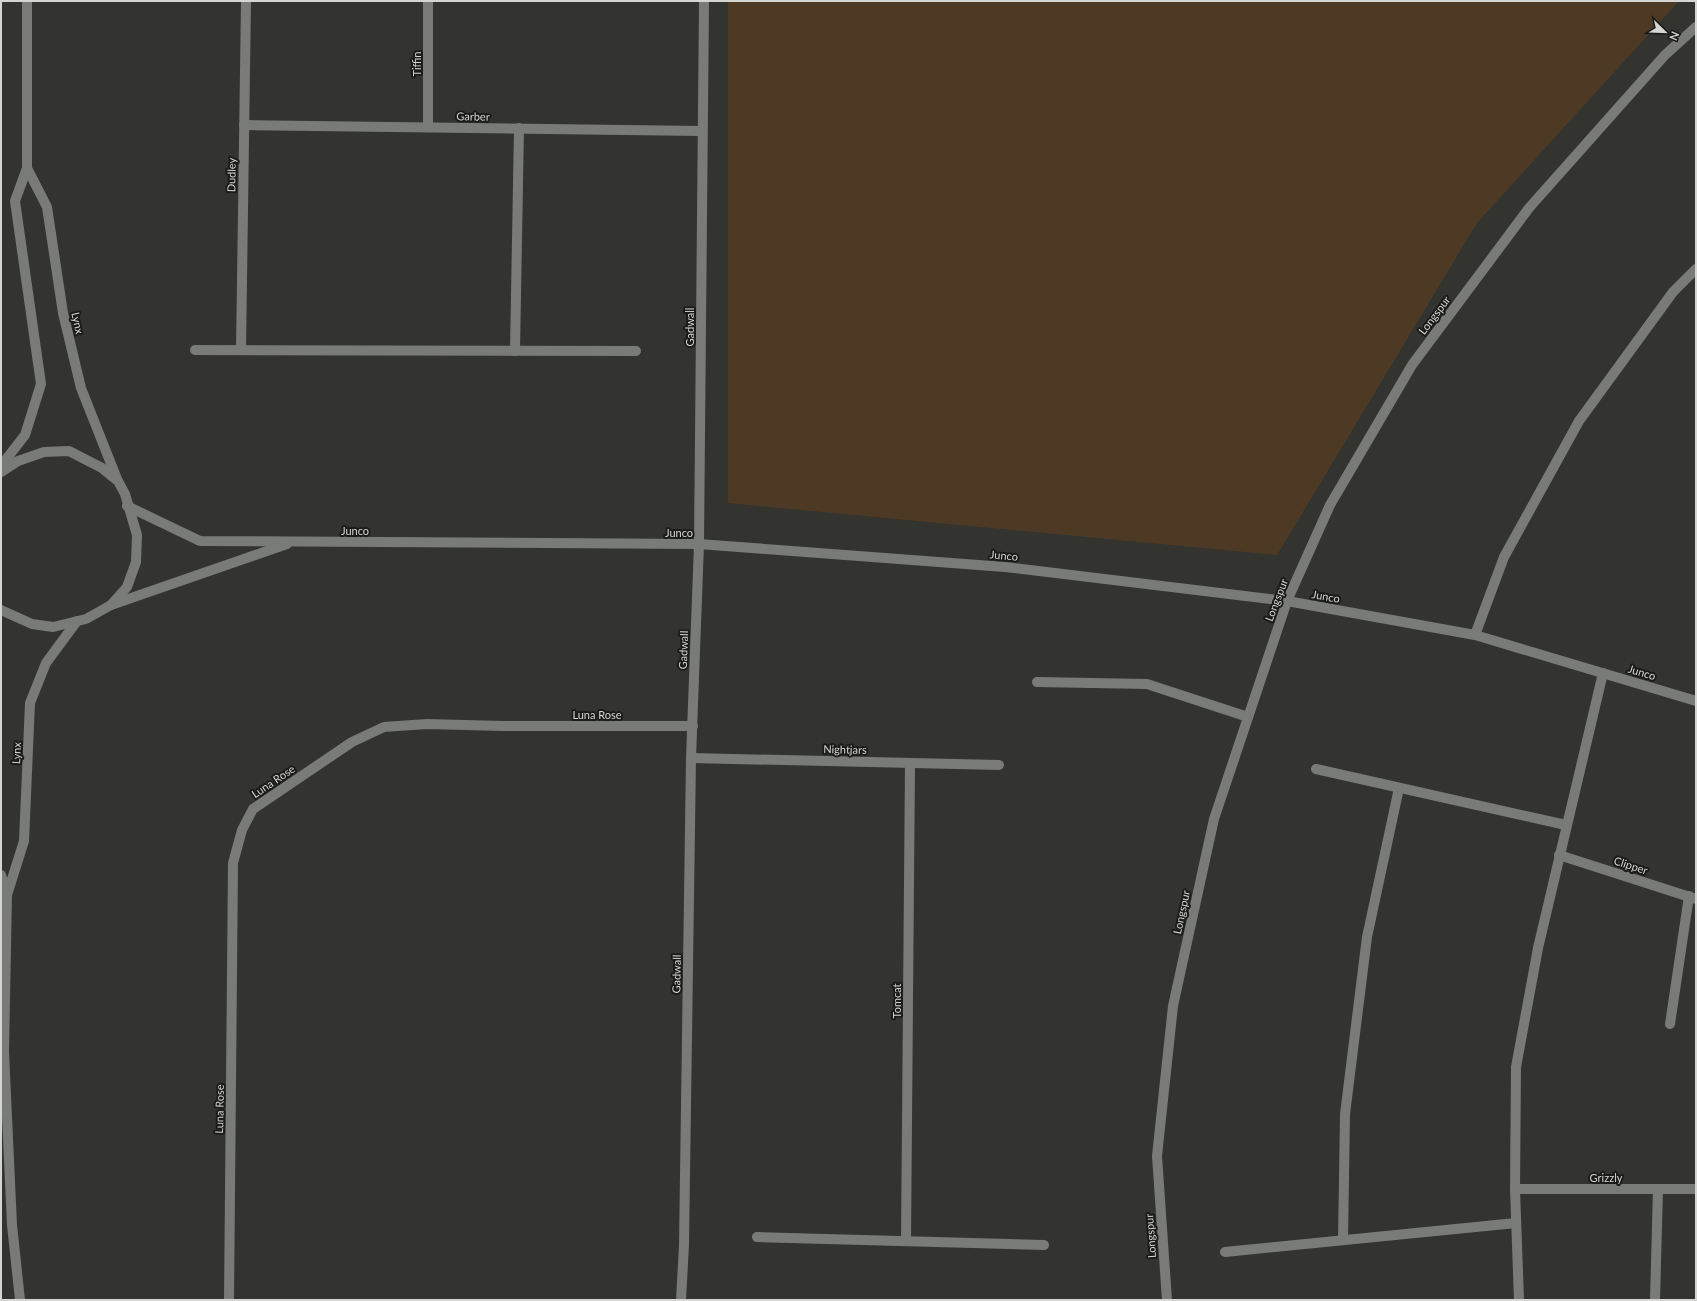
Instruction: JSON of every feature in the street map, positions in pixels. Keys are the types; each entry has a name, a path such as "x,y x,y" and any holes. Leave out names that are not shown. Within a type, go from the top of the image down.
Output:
{"street":[{"name":"Lynx","path":"1,466 25,435 40,384 15,201 27,168 27,1"},
{"name":"Dudley","path":"241,350 246,1"},
{"name":"Tiffin","path":"428,1 428,127"},
{"name":"Gadwall","path":"681,1300 684,1229 691,758 699,544 704,1"},
{"name":"Longspur","path":"1167,1300 1157,1156 1173,1006 1214,819 1287,601 1330,505 1412,365 1529,208 1665,55 1696,27"},
{"name":"Garber","path":"244,125 702,131"},
{"path":"515,351 519,128"},
{"name":"Lynx","path":"27,168 47,207 63,314 82,388 102,446 125,494 127,506 137,535 136,562 127,587 111,605"},
{"path":"1475,635 1504,557 1579,421 1673,292 1696,269"},
{"path":"195,350 636,351"},
{"path":"1,472 18,460 44,452 69,451 102,468 118,481"},
{"name":"Junco","path":"127,506 200,541 699,544 1005,567 1287,601 1475,635 1696,701"},
{"name":"Junco","path":"111,605 295,542"},
{"path":"1,610 32,624 53,628 86,619 111,605"},
{"name":"Lynx","path":"20,1300 12,1226 4,1052 7,895 24,841 30,703 46,663 77,621"},
{"path":"1519,1300 1515,1189 1516,1067 1538,948 1603,673"},
{"path":"1037,682 1147,684 1248,717"},
{"name":"Luna Rose","path":"229,1300 233,863 242,830 253,809 352,742 384,727 426,724 503,726 693,726"},
{"name":"Nightjars","path":"691,758 999,765"},
{"name":"Tomcat","path":"906,1241 910,763"},
{"path":"1316,769 1566,825"},
{"path":"1343,1240 1345,1114 1366,937 1399,788"},
{"name":"Clipper","path":"1559,855 1692,897"},
{"name":"Lynx","path":"1,875 7,895"},
{"path":"1670,1024 1692,897"},
{"name":"Grizzly","path":"1515,1189 1696,1189"},
{"path":"1655,1300 1658,1189"},
{"path":"1224,1252 1516,1223"},
{"path":"757,1237 1044,1244"}],"shaded area":[{"path":"728,1 1679,1 1477,223 1277,555 728,503"}]}
